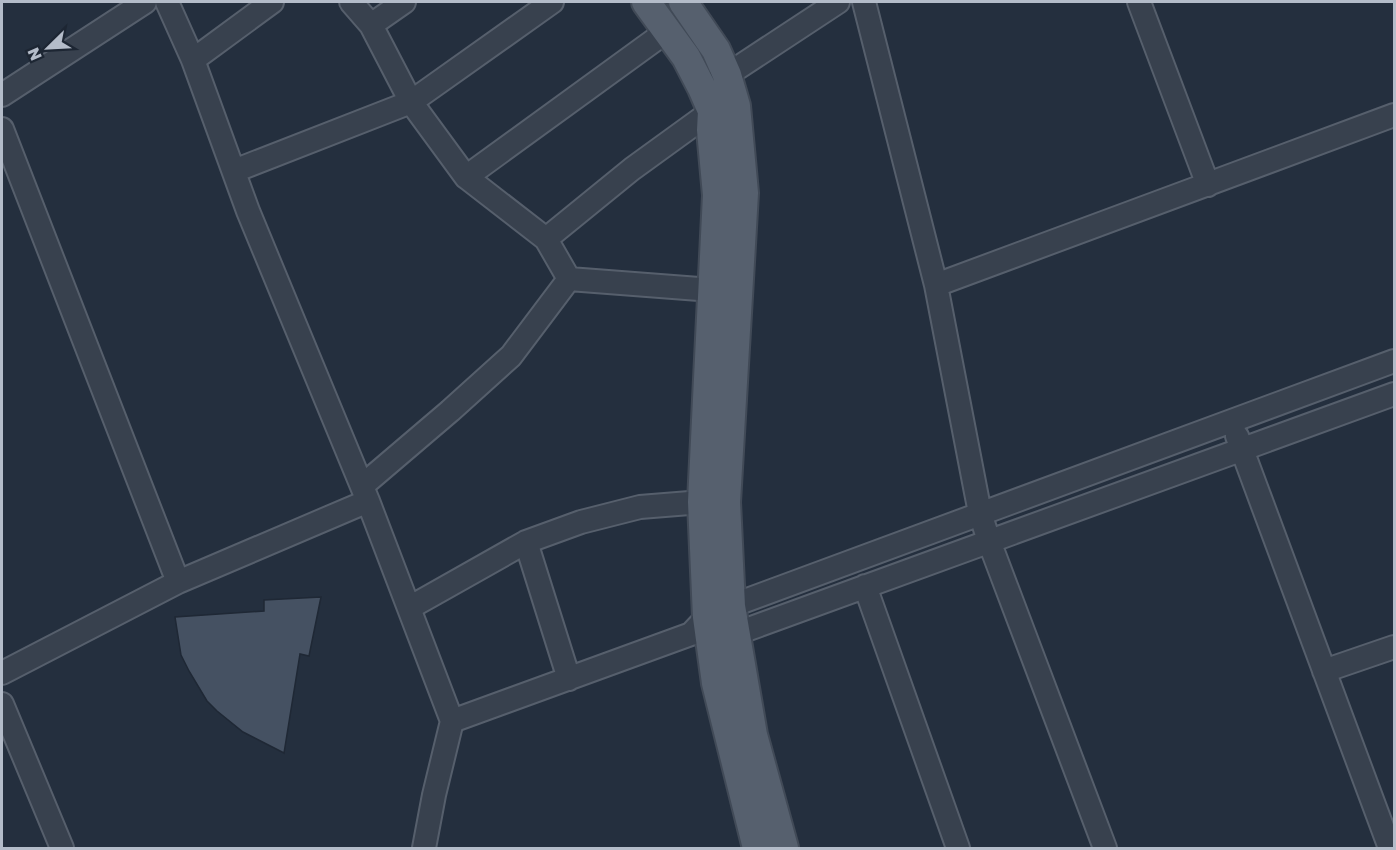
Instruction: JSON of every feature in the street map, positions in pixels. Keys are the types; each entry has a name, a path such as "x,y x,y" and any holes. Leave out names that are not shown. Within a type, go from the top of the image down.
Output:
{"main road":[{"path":"646,2 686,57 707,100 711,130 717,195 702,502 715,627 716,683 757,849"},
{"path":"683,2 716,50 727,75 736,106 744,193 726,502 715,627 753,735 784,849"}],"street":[{"path":"2,95 145,2"},
{"path":"167,2 193,60 253,222 365,493 452,721 424,849"},
{"path":"193,60 272,2"},
{"path":"351,2 371,25 411,102 466,177 546,239 569,279"},
{"path":"371,25 404,2"},
{"path":"234,171 411,102 552,2"},
{"path":"546,239 632,169 707,100 727,75 838,2"},
{"path":"864,2 936,285 980,513 1106,849"},
{"path":"1139,2 1208,185"},
{"path":"466,177 667,31"},
{"path":"936,285 1395,116"},
{"path":"2,129 178,582"},
{"path":"569,279 712,290"},
{"path":"2,673 178,582 365,493 511,356 569,279"},
{"path":"452,721 715,627 980,513 1395,361"},
{"path":"715,627 865,586 1395,394"},
{"path":"1230,421 1390,849"},
{"path":"409,608 526,542 581,522 640,507 702,502"},
{"path":"526,542 569,680"},
{"path":"865,586 958,849"},
{"path":"1324,671 1395,647"},
{"path":"2,704 62,849"}],"building":[{"path":"321,597 309,656 300,654 284,753 243,732 207,701 181,655 175,617 264,611 264,600"}]}
